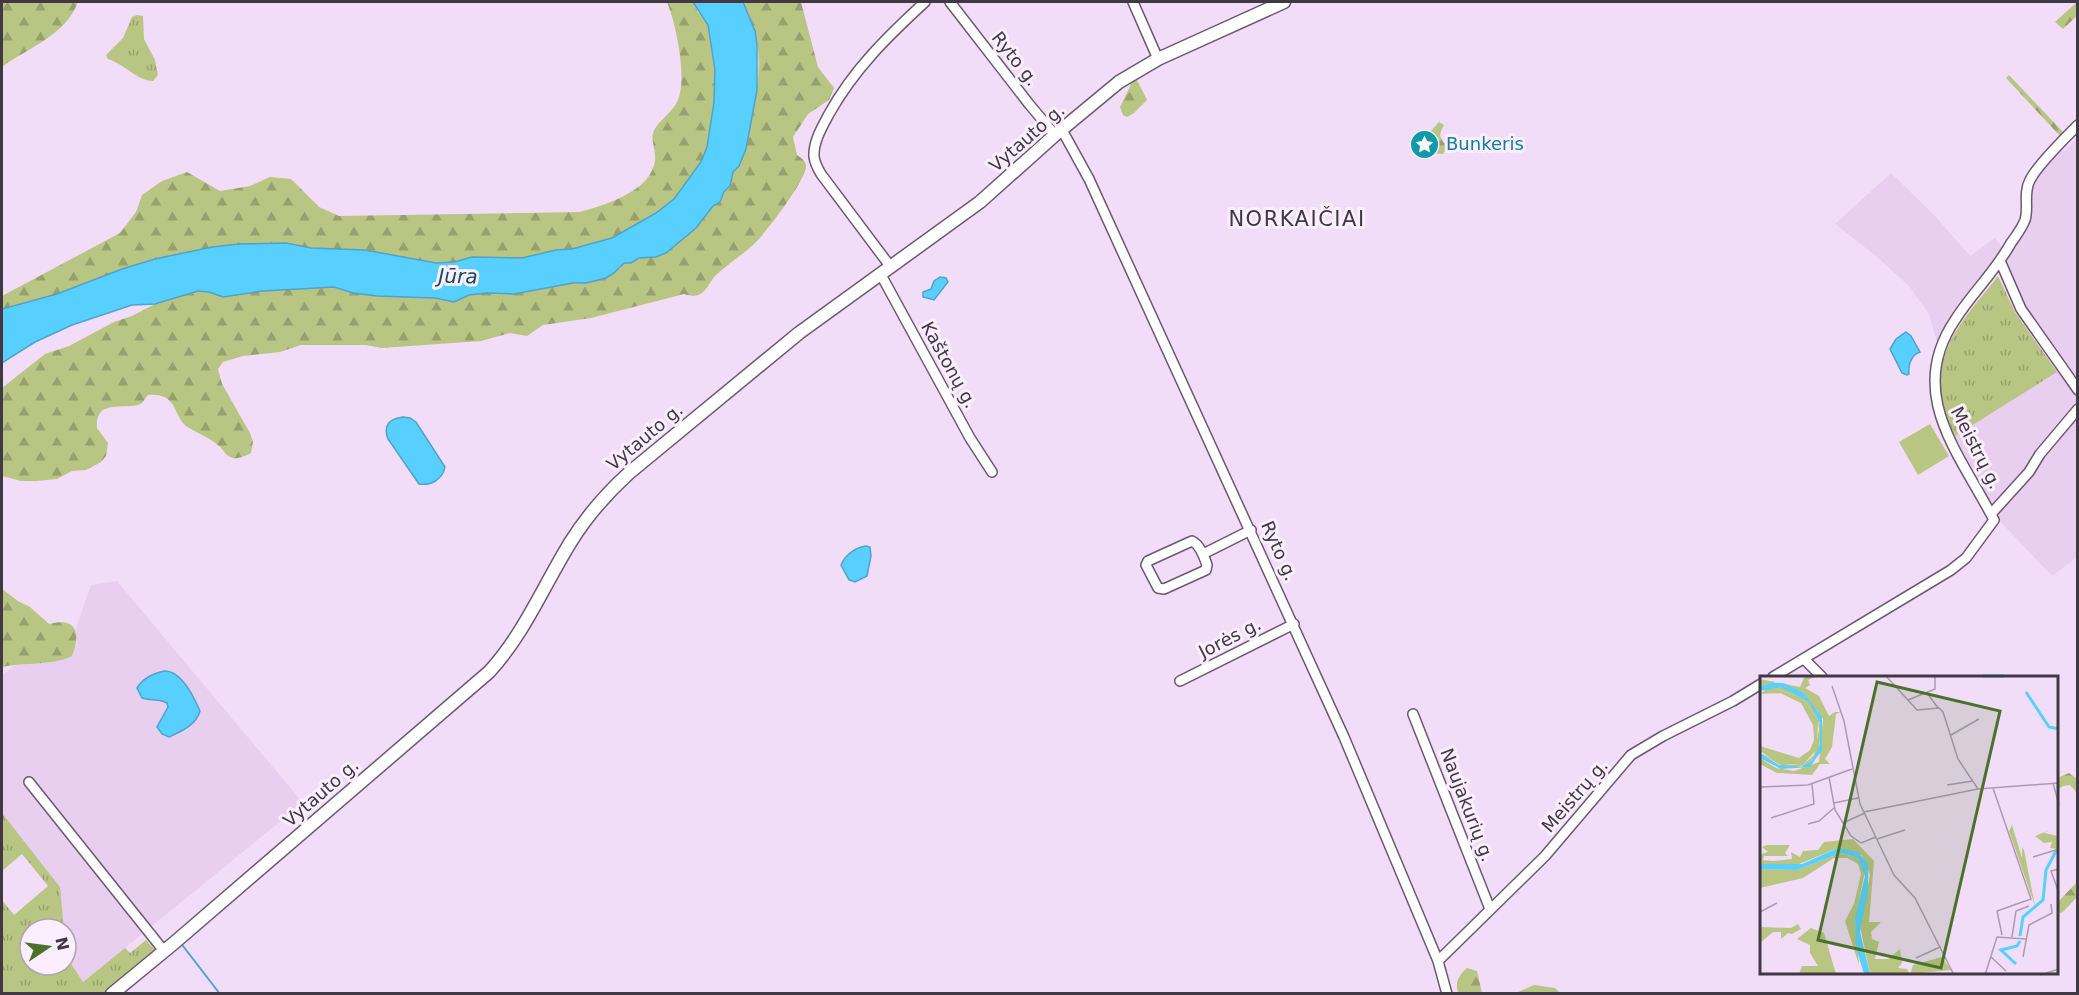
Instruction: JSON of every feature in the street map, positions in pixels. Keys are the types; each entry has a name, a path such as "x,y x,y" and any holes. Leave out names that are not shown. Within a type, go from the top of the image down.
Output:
{"main road":[{"name":"Vytauto g.","path":"112,993 489,672 510,648 582,525 615,485 762,362 980,202 1119,82 1158,59 1284,2"}],"street":[{"name":"Kaštonų g.","path":"925,2 885,39 841,92 814,149 815,161 820,174 885,270 924,356 992,472"},
{"name":"Ryto g.","path":"950,2 1059,132 1089,179 1294,624 1365,784 1438,961 1447,993"},
{"path":"1133,2 1158,59"},
{"name":"Meistrų g.","path":"1775,676 1958,564 1966,558 1994,520 1939,415 1935,378 1937,358 1946,334 1956,318 2001,263 2025,220 2025,198 2030,180 2078,125"},
{"path":"2001,263 2021,309 2078,390"},
{"path":"1991,514 2078,409"},
{"path":"1203,554 1251,530"},
{"path":"1192,541 1197,543 1203,554 1207,565 1206,570 1164,589 1158,588 1146,566 1148,561 1192,541"},
{"name":"Jorės g.","path":"1180,681 1294,624"},
{"path":"1804,659 1821,676"},
{"name":"Meistrų g.","path":"1438,961 1545,856 1632,755 1760,685"},
{"name":"Naujakurių g.","path":"1413,714 1490,909"},
{"path":"29,782 164,951"}],"shaded area":[{"path":"2077,138 2077,557 2052,576 1997,518 1950,439 2065,366 2019,297 2001,263 1939,349 1929,314 1909,286 1876,256 1835,224 1891,173 1935,216 1970,256 1995,238 2006,252 2026,213 2030,180 2057,146 2064,151"},
{"path":"117,581 303,803 83,982 78,975 78,917 63,917 60,887 2,813 2,676 16,664 51,662 77,644 75,631 91,585"}],"green space":[{"path":"2,2 78,2 72,14 55,32 2,67"},
{"path":"667,2 693,2 708,25 715,70 714,102 707,147 701,162 674,199 656,213 612,238 572,249 556,250 522,258 472,257 454,262 436,263 365,250 311,248 286,243 212,247 155,259 57,294 2,309 2,296 120,233 136,212 142,195 162,181 187,172 220,191 250,186 270,177 291,179 319,207 339,216 580,212 614,201 637,188 652,171 655,160 653,133 676,104 680,94 680,53"},
{"path":"743,2 801,2 818,67 834,88 829,100 808,114 793,137 797,155 804,160 806,165 805,172 794,192 756,242 716,275 702,293 693,296 684,294 591,318 543,325 527,336 510,333 481,341 382,348 366,345 301,345 280,352 243,356 223,362 218,369 222,384 250,433 253,442 251,453 240,458 230,457 215,443 186,426 165,397 148,395 142,403 107,408 101,412 97,428 108,443 106,456 101,462 86,470 72,471 57,479 21,481 2,476 2,388 45,354 69,346 114,322 155,304 198,291 223,297 263,291 334,287 353,293 377,296 435,298 454,302 469,295 514,294 578,284 619,269 624,263 666,253 696,228 713,206 720,202 732,179 733,172 739,166 755,100 759,66 754,28"},
{"path":"2077,2 2077,16 2063,29 2055,22"},
{"path":"143,16 144,39 155,60 158,75 153,81 136,75 108,59 106,55 123,38 132,17"},
{"path":"2009,75 2063,132 2060,136 2006,78"},
{"path":"1135,76 1147,100 1127,117 1123,115 1120,107"},
{"path":"1439,122 1444,125 1440,135 1447,147 1443,154 1429,153 1426,150 1435,145 1431,131"},
{"path":"1998,276 2015,312 2057,372 1955,436 1945,414 1941,370 1953,337 1962,322"},
{"path":"1930,424 1949,456 1918,475 1899,442"},
{"path":"2,589 30,607 49,624 58,622 71,625 76,634 72,656 46,663 2,667"},
{"path":"2069,773 2077,779 2077,793 2070,785 2058,789 2058,778"},
{"path":"2,813 60,887 63,917 18,917 18,977 78,977 78,974 83,982 125,948 130,953 146,940 156,951 104,993 2,993 2,900 14,915 48,886 22,854 2,871"},
{"path":"2077,882 2077,897 2063,912 2058,914 2058,902"},
{"path":"1467,968 1477,971 1482,993 1458,993 1458,979"},
{"path":"1534,985 1555,988 1560,993 1516,993"}],"water":[{"name":"Jūra","path":"693,2 743,2 755,31 757,90 746,149 739,166 733,172 730,186 724,192 720,202 713,206 696,228 666,253 624,263 606,278 586,283 573,283 514,294 469,295 454,302 435,298 353,293 334,287 263,291 223,297 198,291 155,304 132,305 72,325 35,342 2,363 2,309 57,294 155,259 212,247 286,243 311,248 365,250 436,263 454,262 472,257 522,258 556,250 572,249 612,238 656,213 674,199 701,162 707,147 714,102 715,70 708,25"},
{"path":"940,277 946,278 948,282 934,300 923,297 923,292 931,289 934,281"},
{"path":"1906,332 1911,336 1920,352 1912,358 1907,375 1902,373 1890,349 1896,339"},
{"path":"403,417 416,422 445,467 442,475 432,483 419,484 388,439 386,430 388,424 394,419"},
{"path":"866,546 870,547 871,556 867,576 855,582 849,580 841,565 843,561 851,552"},
{"path":"165,671 171,672 182,680 200,711 192,724 169,737 162,734 157,727 168,707 167,703 142,698 137,688 142,681"}],"waterway":[{"path":"183,946 220,994"}],"place":[{"name":"Bunkeris","path":"1425,144"}],"district":[{"name":"NORKAIČIAI","path":"1297,219"}]}
